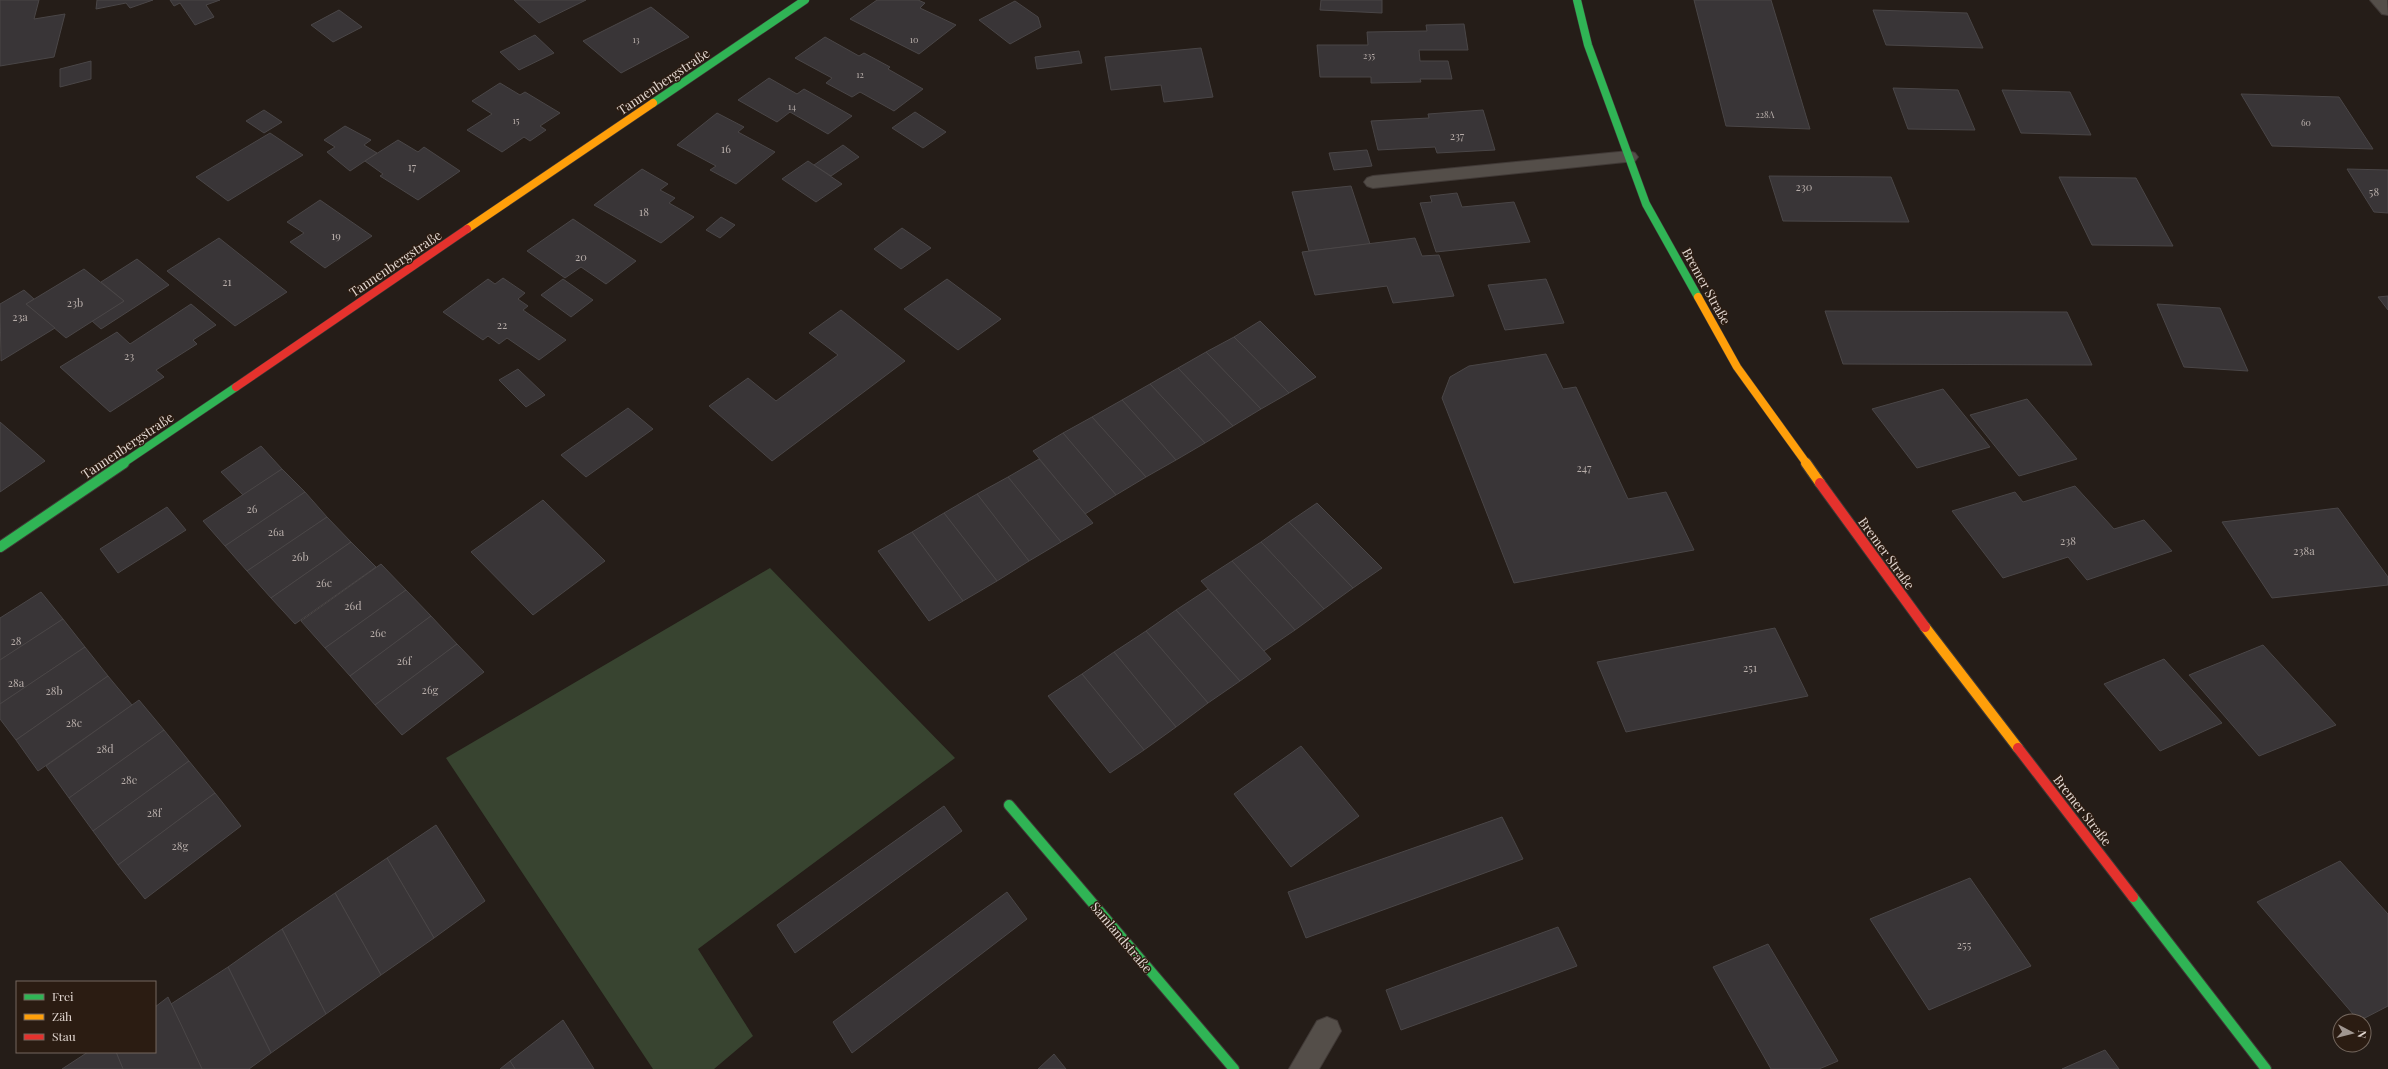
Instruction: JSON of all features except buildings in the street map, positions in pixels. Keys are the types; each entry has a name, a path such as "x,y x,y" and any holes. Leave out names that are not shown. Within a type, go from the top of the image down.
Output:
{"main road":[{"name":"Tannenbergstraße","path":"0,547 805,0"},
{"name":"Bremer Straße","path":"1577,0 1588,45 1646,204 1738,367 1818,482 1919,619 2266,1069"},
{"name":"Samlandstraße","path":"1009,804 1234,1069"}],"street":[{"path":"2378,0 2388,10"},
{"path":"1373,182 1629,157"},
{"path":"1303,1069 1327,1031"}],"green space":[{"path":"770,568 955,758 698,949 753,1036 714,1069 653,1069 446,758"}],"traffic: fast":[{"path":"653,103 805,0"},
{"path":"1577,0 1588,45 1646,204 1698,297"},
{"path":"0,547 236,387"},
{"path":"1009,805 1234,1069"},
{"path":"2133,897 2266,1069"}],"traffic: slow":[{"path":"467,229 653,103"},
{"path":"1698,297 1737,367 1820,483"},
{"path":"1925,627 2018,748"}],"traffic: jam":[{"path":"236,387 467,229"},
{"path":"1820,483 1925,627"},
{"path":"2018,748 2133,897"}]}
